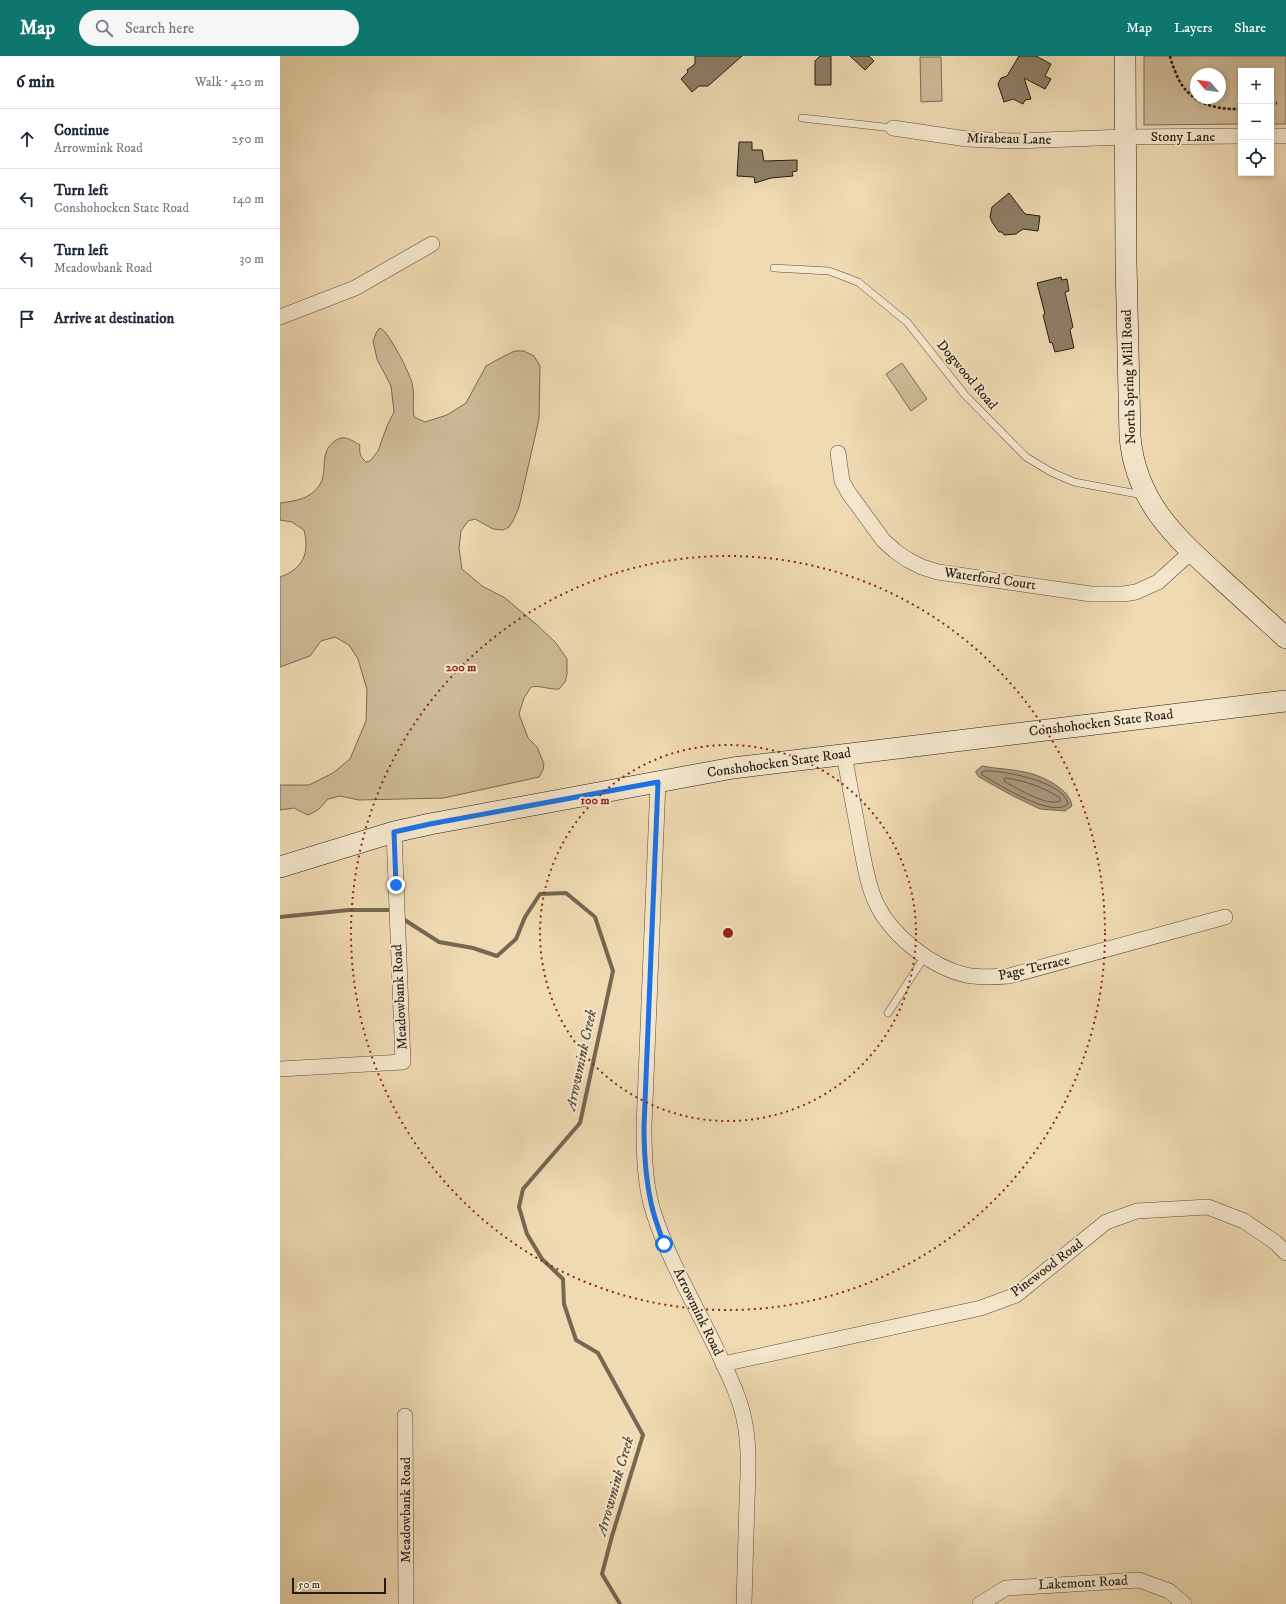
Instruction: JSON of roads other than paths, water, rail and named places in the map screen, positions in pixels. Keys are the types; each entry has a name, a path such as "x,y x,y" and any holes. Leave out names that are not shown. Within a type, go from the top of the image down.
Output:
{"main road":[{"name":"North Spring Mill Road","path":"1125,56 1126,262 1131,453 1146,495 1162,521 1191,552 1286,638"},
{"name":"Conshohocken State Road","path":"280,867 394,832 733,768 1286,701"}],"street":[{"name":"Mirabeau Lane","path":"893,128 967,139 998,141 1125,137"},
{"name":"Stony Lane","path":"1125,137 1238,136"},
{"path":"1274,136 1286,136"},
{"path":"280,317 355,288 432,244"},
{"name":"Waterford Court","path":"838,453 842,481 848,492 884,540 895,551 908,560 922,567 938,572 1091,594 1123,594 1136,592 1158,582 1191,552"},
{"name":"Page Terrace","path":"844,754 867,876 876,903 892,927 902,938 925,956 941,965 966,975 980,977 1009,976 1225,917"},
{"name":"Arrowmink Road","path":"658,782 644,1127 644,1156 647,1186 653,1213 664,1244 736,1392 744,1419 748,1446 744,1604"},
{"name":"Meadowbank Road","path":"280,1069 403,1062 394,832"},
{"name":"Pinewood Road","path":"723,1364 981,1308 1016,1294 1106,1222 1137,1211 1208,1207 1244,1221 1275,1242 1286,1253"},
{"name":"Meadowbank Road","path":"405,1416 406,1604"},
{"name":"Lakemont Road","path":"980,1604 1006,1588 1139,1580 1168,1591 1184,1604"}],"lane":[{"path":"802,118 893,128"},
{"name":"Dogwood Road","path":"774,268 829,271 858,282 907,322 965,395 1026,458 1051,472 1074,482 1146,495"},
{"path":"888,1013 925,956"}],"water":[{"path":"982,766 1023,772 1042,777 1067,794 1072,806 1065,811 1040,809 979,777 976,771"}],"waterway":[{"name":"Arrowmink Creek","path":"400,917 439,942 473,948 497,956 516,939 525,917 540,894 566,893 595,917 613,971 580,1123 523,1189 519,1207 527,1234 542,1259 563,1279 564,1304 576,1340 598,1353 643,1435 602,1574 620,1604"},
{"name":"Arrowmink Creek","path":"280,917 349,910 389,910 393,913"}]}
